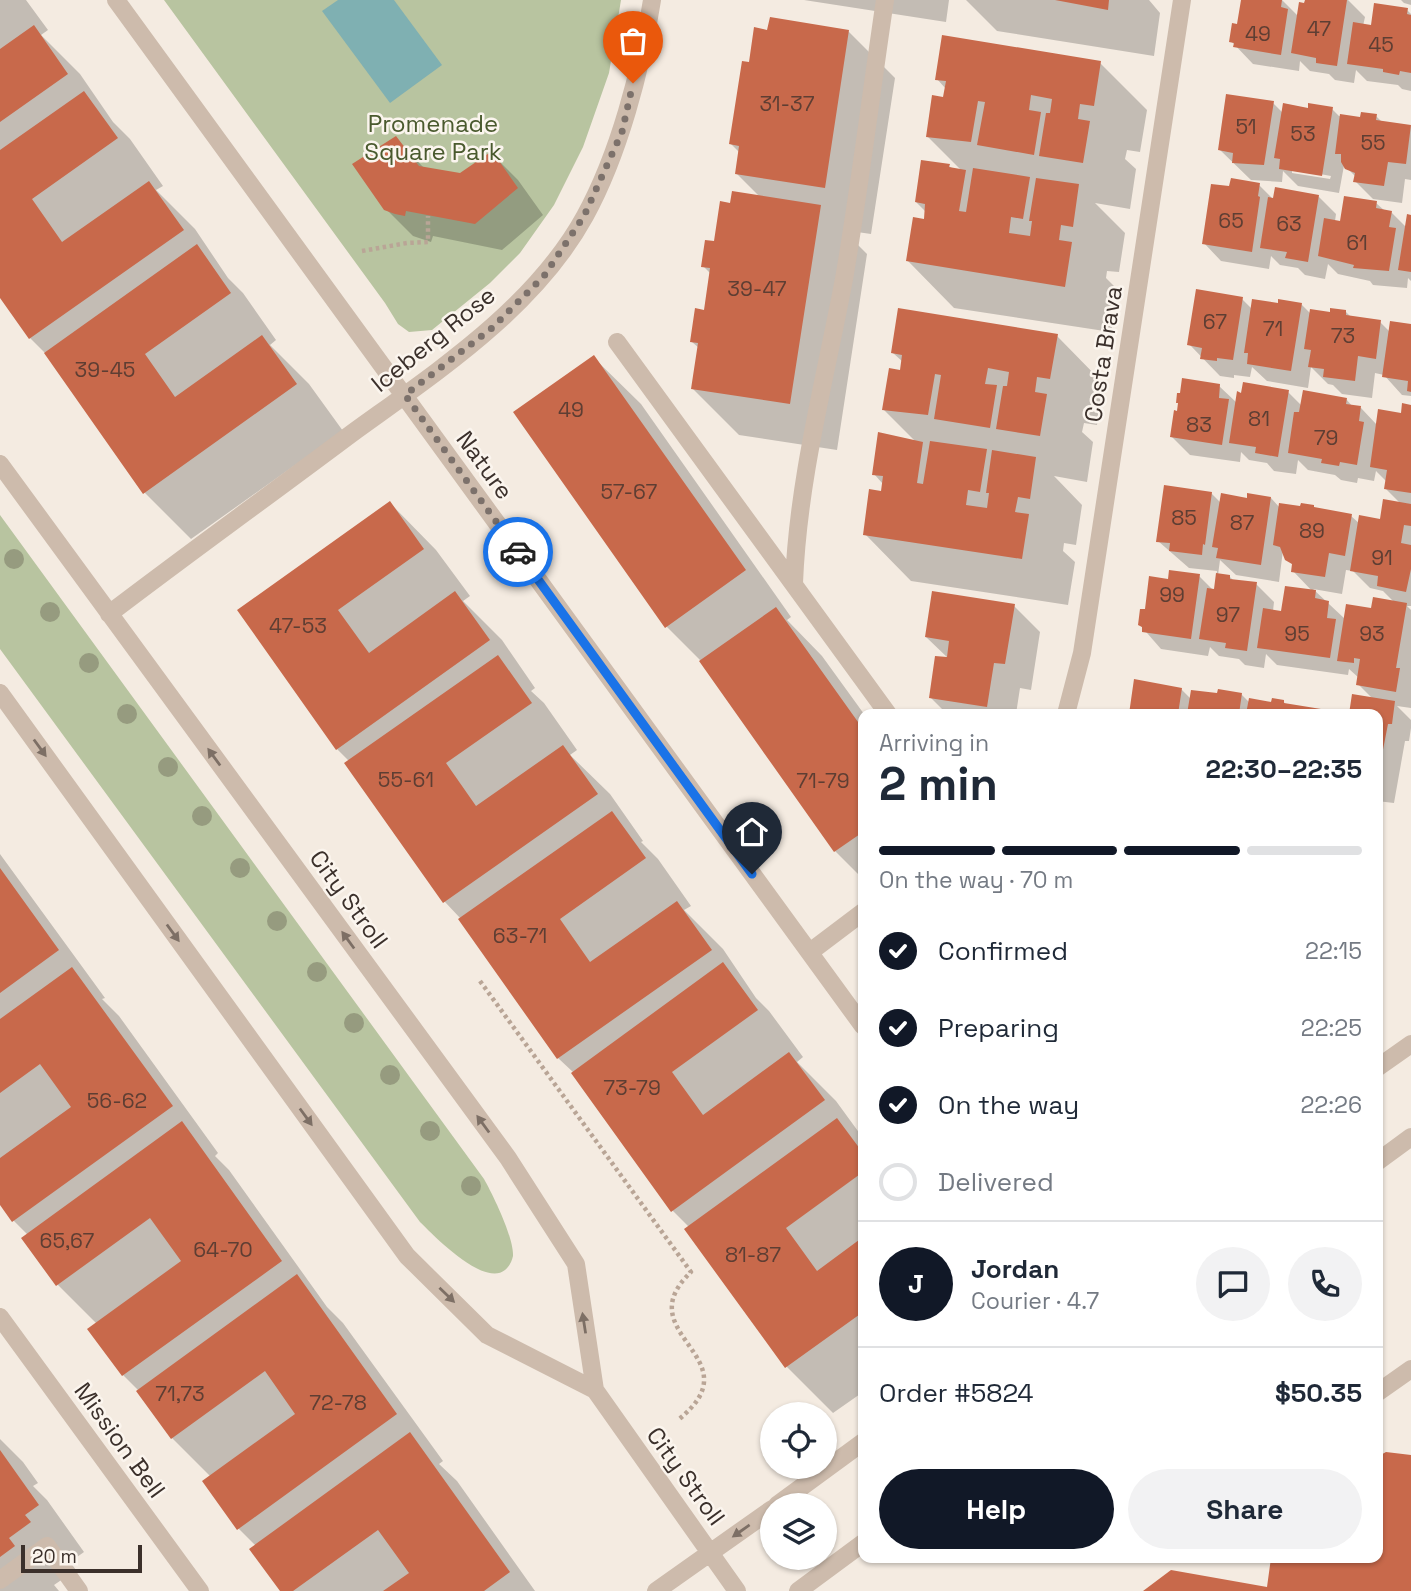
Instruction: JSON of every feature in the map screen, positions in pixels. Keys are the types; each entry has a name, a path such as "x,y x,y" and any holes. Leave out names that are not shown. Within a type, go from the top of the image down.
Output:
{"street":[{"name":"Nature","path":"116,0 858,1019"},
{"name":"Iceberg Rose","path":"109,614 492,328 544,276 584,216 622,132 652,0"},
{"path":"794,583 796,536 802,492 844,277 885,0"},
{"name":"Costa Brava","path":"1067,709 1082,653 1182,0"},
{"path":"617,342 884,709"},
{"name":"City Stroll","path":"0,464 508,1158 576,1264 595,1390 737,1591"},
{"name":"City Stroll","path":"0,693 407,1256 487,1335 595,1390"},
{"path":"810,952 858,916"},
{"path":"1383,1064 1411,1044"},
{"path":"1383,1158 1411,1137"},
{"name":"Mission Bell","path":"0,1317 200,1591"},
{"path":"1383,1389 1411,1369"},
{"path":"793,1493 858,1446"},
{"path":"656,1591 760,1517"},
{"path":"0,1580 47,1546 79,1591"},
{"path":"798,1591 858,1547"}],"path":[{"path":"362,251 428,242 428,216"},
{"path":"480,981 691,1272 679,1283 670,1308 674,1324 701,1365 704,1387 691,1409 678,1420"}],"green space":[{"name":"Promenade Square Park","path":"164,0 621,0 609,73 583,147 554,205 520,253 490,283 432,330 409,332 398,324"},
{"path":"0,515 484,1179 510,1239 513,1256 505,1270 485,1272 473,1266 460,1258 420,1222 0,649"}],"water":[{"path":"338,0 394,0 442,65 390,103 322,11"}],"building":[{"path":"1055,0 1109,0 1108,10"},
{"path":"1241,0 1282,0 1281,7 1288,9 1281,55 1233,47 1234,43 1229,42 1232,23 1237,24"},
{"path":"1305,0 1347,0 1337,66 1316,63 1316,58 1291,53 1299,2 1304,3"},
{"path":"1374,3 1408,8 1407,14 1411,15 1411,73 1400,71 1399,75 1383,72 1383,69 1347,64 1353,22 1371,25"},
{"path":"770,17 849,30 825,188 735,174 739,146 729,144 742,61 749,62 754,27 767,30"},
{"path":"34,25 68,74 0,122 0,49"},
{"path":"942,35 1101,61 1094,106 1080,104 1078,119 1090,121 1083,163 1039,156 1046,113 1050,113 1052,99 1031,95 1029,110 1041,112 1034,155 977,145 985,102 978,101 971,142 926,137 932,95 943,97 946,81 935,80"},
{"path":"84,91 118,138 32,199 62,242 149,181 184,230 29,339 0,298 0,150"},
{"path":"1226,94 1274,101 1264,165 1232,163 1233,153 1218,150"},
{"path":"1283,103 1308,108 1308,103 1333,107 1322,176 1279,169 1280,159 1274,158"},
{"path":"1361,112 1377,114 1376,120 1411,125 1406,164 1388,162 1384,186 1353,182 1355,173 1345,169 1341,154 1335,154 1340,114 1360,117"},
{"path":"396,136 419,166 460,173 492,151 518,188 475,224 406,211 405,216 384,210 352,164"},
{"path":"921,160 950,164 949,167 966,170 959,211 966,212 973,168 1030,177 1023,219 1011,217 1009,233 1030,236 1032,221 1029,221 1036,178 1079,184 1073,227 1061,225 1059,240 1072,242 1065,287 906,261 913,217 924,219 925,204 915,202"},
{"path":"1231,178 1260,183 1252,252 1202,244 1211,184 1229,186"},
{"path":"1275,187 1319,195 1308,262 1285,258 1287,252 1260,248 1268,197 1273,198"},
{"path":"732,191 821,205 790,404 691,389 698,343 690,342 695,308 704,310 710,268 701,267 705,240 714,241 720,201 730,203"},
{"path":"1344,196 1377,201 1376,208 1392,211 1389,227 1396,228 1389,271 1353,268 1354,265 1318,256 1324,218 1340,221"},
{"path":"1407,214 1411,215 1411,272 1398,270"},
{"path":"197,244 231,293 145,354 175,397 262,335 297,384 143,494 44,353"},
{"path":"1196,289 1243,297 1233,360 1200,359 1202,348 1187,345"},
{"path":"1252,299 1302,303 1291,371 1247,364 1248,353 1244,353"},
{"path":"898,308 1058,334 1050,379 1037,377 1035,392 1047,394 1040,436 996,429 1003,386 1007,386 1009,372 988,368 985,384 997,385 990,428 934,419 941,375 935,374 928,415 882,410 889,368 900,370 902,355 891,353"},
{"path":"1330,308 1346,310 1346,315 1381,320 1376,359 1358,356 1355,381 1323,377 1324,369 1308,367 1311,350 1304,349 1310,309 1330,312"},
{"path":"1390,321 1411,324 1411,392 1407,391 1408,381 1382,377"},
{"path":"594,355 746,570 665,628 513,412"},
{"path":"1182,378 1220,384 1219,398 1229,399 1222,445 1170,437"},
{"path":"1243,382 1289,390 1278,457 1255,453 1256,447 1229,443 1237,391 1241,393"},
{"path":"1303,390 1347,398 1346,404 1361,406 1359,421 1364,422 1357,465 1321,463 1322,459 1288,453 1294,412 1299,412"},
{"path":"1402,403 1411,405 1411,493 1384,489 1387,470 1370,467 1378,409 1401,413"},
{"path":"878,432 923,442 917,483 923,484 930,441 987,449 980,492 968,490 966,505 987,508 989,493 986,493 992,450 1036,457 1030,499 1018,497 1015,512 1029,514 1022,559 863,535 869,489 881,491 883,476 872,475"},
{"path":"1164,485 1212,492 1202,555 1169,551 1170,543 1156,542"},
{"path":"1221,493 1247,498 1247,493 1271,497 1261,565 1216,558 1218,548 1212,547"},
{"path":"1383,499 1411,504 1411,526 1404,525 1401,543 1411,545 1411,569 1406,592 1377,586 1378,576 1350,571 1359,515 1380,519"},
{"path":"390,501 424,549 338,610 369,653 455,591 490,640 336,750 237,610"},
{"path":"1279,503 1300,506 1301,503 1352,514 1345,556 1329,553 1325,577 1291,572 1292,564 1285,560 1280,547 1273,545"},
{"path":"1169,570 1200,574 1191,639 1142,632 1142,627 1138,625 1140,609 1145,609 1149,576 1168,579"},
{"path":"1216,573 1230,575 1230,579 1257,582 1247,651 1225,648 1226,643 1199,639 1207,588 1214,589"},
{"path":"1285,586 1316,590 1315,598 1329,601 1327,618 1336,619 1330,658 1257,648 1263,608 1281,611"},
{"path":"932,591 1015,604 1005,664 994,663 987,707 929,698 935,656 947,657 949,641 925,637"},
{"path":"1373,597 1407,603 1396,668 1400,668 1396,692 1356,685 1360,659 1354,658 1354,663 1337,661 1346,604 1371,608"},
{"path":"776,607 858,722 858,835 834,852 699,661"},
{"path":"498,655 532,703 446,763 476,806 563,745 598,794 443,903 344,763"},
{"path":"1134,679 1182,688 1179,709 1130,709"},
{"path":"1218,689 1242,693 1240,709 1188,709 1191,690 1217,693"},
{"path":"1352,694 1395,701 1392,724 1388,724 1383,750 1383,709 1350,709"},
{"path":"1249,698 1271,702 1272,698 1284,700 1284,703 1321,709 1247,709"},
{"path":"612,811 646,858 560,919 590,962 677,901 712,950 557,1059 458,919"},
{"path":"0,868 59,950 0,993"},
{"path":"723,962 758,1010 672,1072 703,1115 789,1052 825,1100 671,1212 571,1073"},
{"path":"72,967 173,1106 12,1222 0,1205 0,1158 71,1107 40,1064 0,1093 0,1019"},
{"path":"837,1118 858,1146 858,1176 786,1228 817,1271 858,1241 858,1316 785,1368 684,1229"},
{"path":"182,1121 282,1261 122,1376 87,1329 181,1261 150,1218 56,1286 21,1238"},
{"path":"297,1274 397,1414 237,1530 202,1481 295,1414 265,1371 171,1439 136,1391"},
{"path":"410,1432 510,1572 484,1591 383,1591 409,1573 378,1530 293,1591 280,1591 249,1549"},
{"path":"0,1450 39,1505 25,1515 31,1522 9,1538 15,1546 0,1557"},
{"path":"1383,1454 1411,1455 1411,1591 1143,1591 1171,1570 1267,1587 1270,1563 1383,1563"}],"way so far":[{"path":"518,552 405,395 492,328 544,276 584,216 622,132 633,83"}],"route":[{"path":"518,552 752,874"}]}
